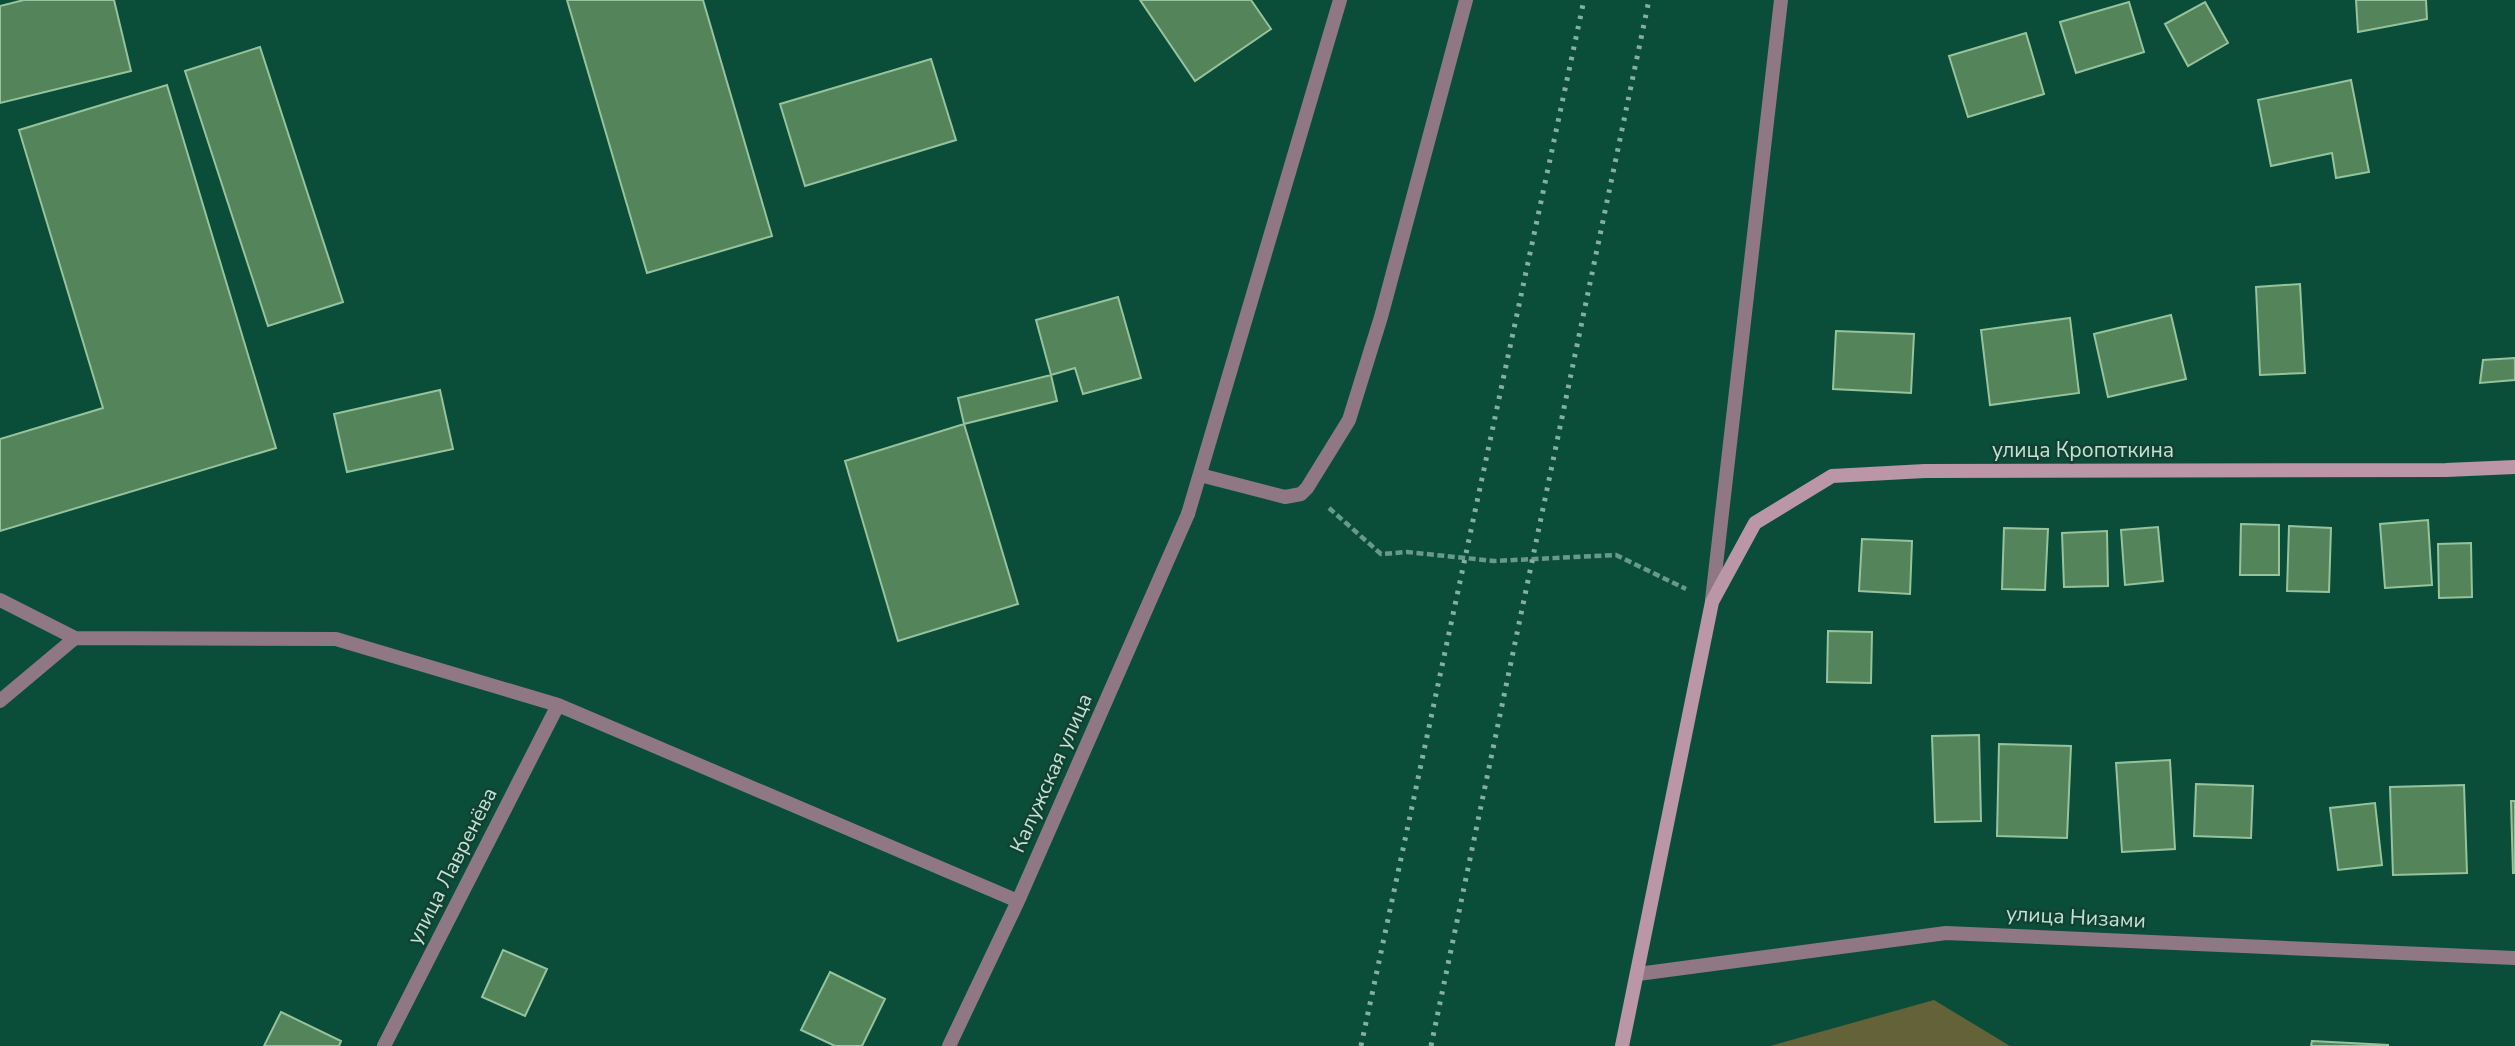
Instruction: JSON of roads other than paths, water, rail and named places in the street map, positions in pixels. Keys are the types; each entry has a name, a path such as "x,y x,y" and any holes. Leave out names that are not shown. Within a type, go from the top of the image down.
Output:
{"street":[{"name":"Калужская улица","path":"948,1046 1018,901 1188,514 1340,0"},
{"path":"1200,475 1285,497 1301,494 1349,420 1381,317 1466,0"},
{"path":"1712,602 1781,0"},
{"name":"улица Кропоткина","path":"1622,1046 1712,602 1755,523 1832,476 1925,471 2446,470 2515,467"},
{"path":"0,600 75,638 336,639 558,705 1018,901"},
{"path":"0,701 75,638"},
{"name":"улица Лавренёва","path":"384,1046 558,705"},
{"name":"улица Низами","path":"1638,974 1946,933 2515,958"}],"railway":[{"path":"1361,1046 1584,0"},
{"path":"1431,1046 1649,0"}]}
